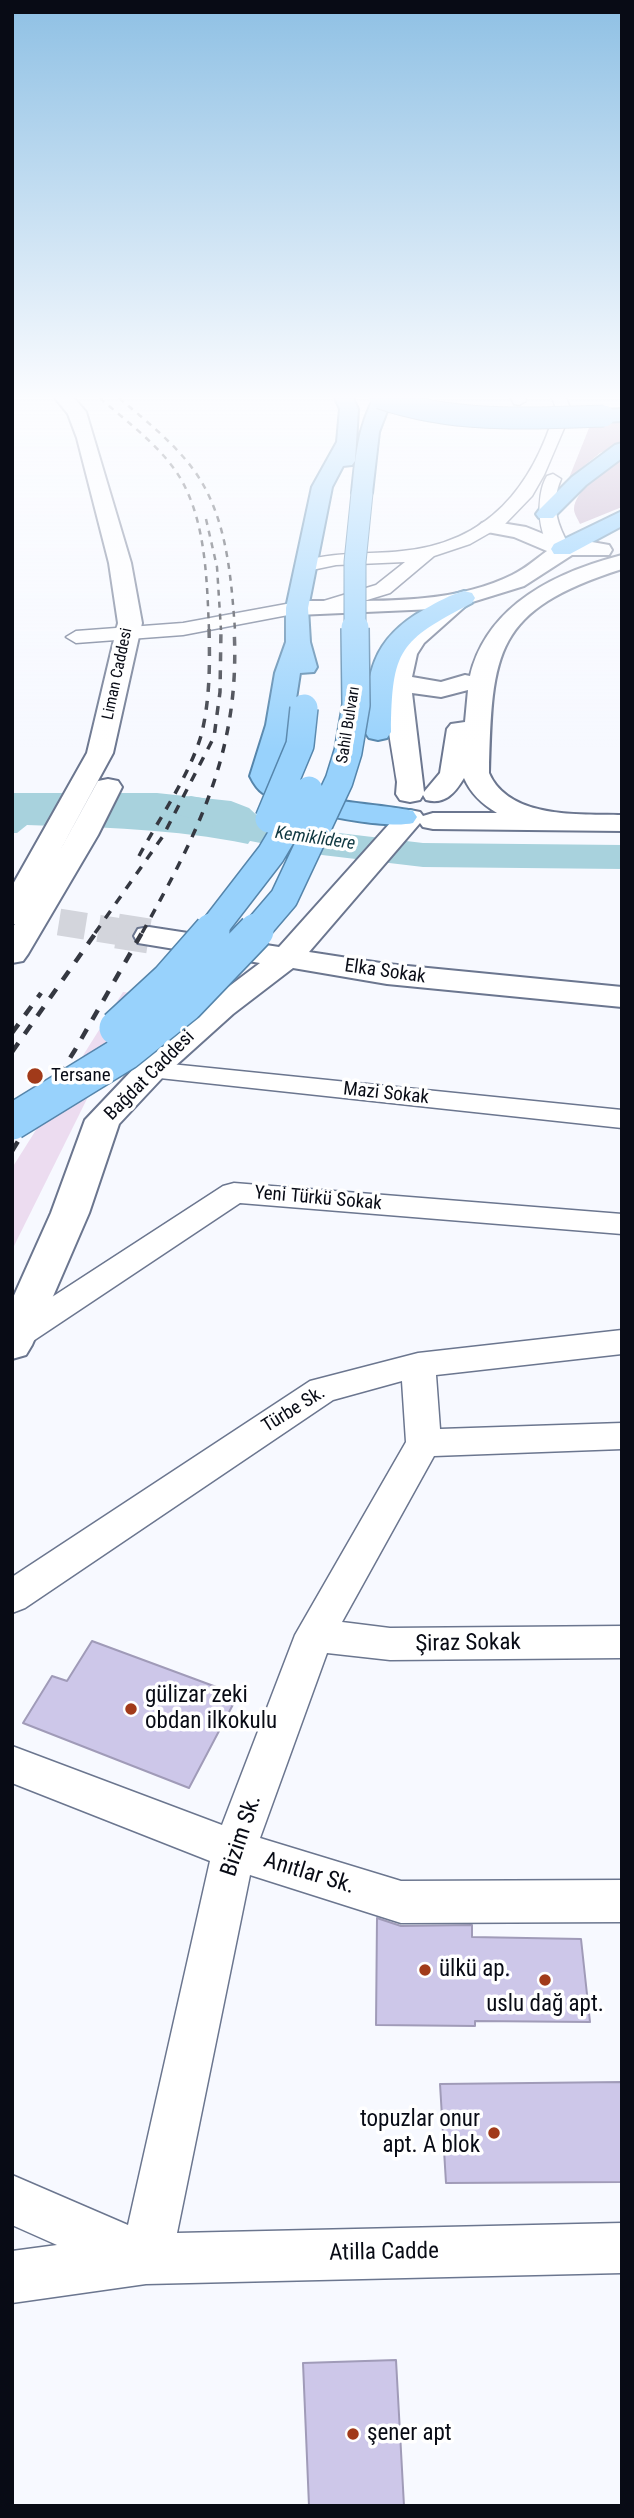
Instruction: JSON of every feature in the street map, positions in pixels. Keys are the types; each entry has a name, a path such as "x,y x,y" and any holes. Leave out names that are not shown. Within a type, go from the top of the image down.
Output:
{"highway":[{"path":"317,516 307,566 319,622 298,642 289,660 278,728 263,776 268,786 294,798 338,809 420,811"},
{"name":"Sahil Bulvarı","path":"12,1097 92,1050 143,1006 199,948 292,824 317,770 330,718 319,622 333,542 343,516"},
{"name":"Sahil Bulvarı","path":"12,1122 126,1052 186,1004 238,952 284,898 339,781 348,752 356,705 353,516"},
{"path":"562,549 622,517"},
{"path":"284,898 308,874 365,783 371,769 378,733 383,667 393,645 416,626 464,598"},
{"path":"246,888 271,813 300,745 304,708 304,659 298,642"}],"street":[{"name":"Liman Caddesi","path":"97,780 100,752 128,628 120,563 107,516"},
{"path":"307,566 346,557 386,558 429,551 469,538 504,516"},
{"path":"546,516 552,534 562,549"},
{"path":"489,527 519,531 562,549"},
{"path":"77,631 319,622 379,606 464,598 524,578 562,549 572,547 615,554"},
{"path":"319,622 383,589 412,568 429,551"},
{"path":"590,822 545,818 516,810 495,800 480,785 476,773 482,689 489,652 510,622 556,588 615,554"},
{"name":"Bağdat Caddesi","path":"14,1341 70,1213 103,1120 151,1069 222,1007 287,958 354,880 420,811 450,784 456,766 465,682 465,656 486,627 501,611 568,575 615,554"},
{"path":"464,598 413,642 405,653 400,702 411,782 420,811 622,822"},
{"path":"401,681 434,690 465,682"},
{"path":"27,914 84,835 97,780"},
{"path":"12,954 53,835 97,780"},
{"name":"Elka Sokak","path":"149,936 387,974 622,997"},
{"name":"Mazi Sokak","path":"151,1069 622,1119"},
{"name":"Yeni Türkü Sokak","path":"14,1341 234,1193 622,1224"},
{"name":"Türbe Sk.","path":"12,1597 323,1390 418,1365 622,1342"},
{"path":"418,1365 424,1443 622,1436"},
{"name":"Bizim Sk.","path":"146,2259 234,1850 314,1634 424,1443"},
{"name":"Şiraz Sokak","path":"314,1634 390,1644 622,1642"},
{"name":"Anıtlar Sk.","path":"12,1764 234,1850 401,1902 622,1901"},
{"name":"Atilla Cadde","path":"12,2200 146,2259"},
{"name":"Atilla Cadde","path":"12,2277 146,2259 622,2248"}],"shaded area":[{"path":"575,516 601,516 580,524"},
{"path":"123,992 139,994 12,1250 12,1168"}],"water":[{"path":"12,793 157,793 231,801 249,808 263,821 248,844 193,835 110,828 27,825 17,833 12,833"}],"building":[{"name":"gülizar zeki obdan ilkokulu","path":"92,1641 238,1695 189,1788 23,1723 52,1676 67,1681"},
{"path":"377,1918 401,1926 472,1925 472,1937 581,1939 590,2022 475,2021 475,2026 376,2025"},
{"path":"622,2082 622,2182 446,2183 440,2084"},
{"name":"şener apt","path":"396,2360 404,2506 309,2506 303,2363"}],"waterway":[{"name":"Kemiklidere","path":"191,807 211,810 249,830 322,843 423,855 622,857"}],"tunnel":[{"path":"59,922 128,933"},
{"path":"117,931 149,936"}],"railway":[{"path":"196,516 206,574 209,630"},
{"path":"216,516 229,567 235,630"},
{"path":"206,519 217,567 221,630"},
{"path":"142,933 198,824 212,788 231,712 234,628"},
{"path":"139,856 181,782 201,736 208,696 209,630"},
{"path":"95,933 163,836 214,737 220,692 221,630"},
{"path":"12,1052 97,931"},
{"path":"12,1151 75,1050 143,931"},
{"path":"12,1033 41,993"}],"place":[{"name":"Tersane","path":"35,1076"},
{"name":"gülizar zeki obdan ilkokulu","path":"131,1709"},
{"name":"ülkü ap.","path":"425,1970"},
{"name":"uslu dağ apt.","path":"545,1980"},
{"name":"topuzlar onur apt. A blok","path":"494,2133"},
{"name":"şener apt","path":"353,2434"}]}
